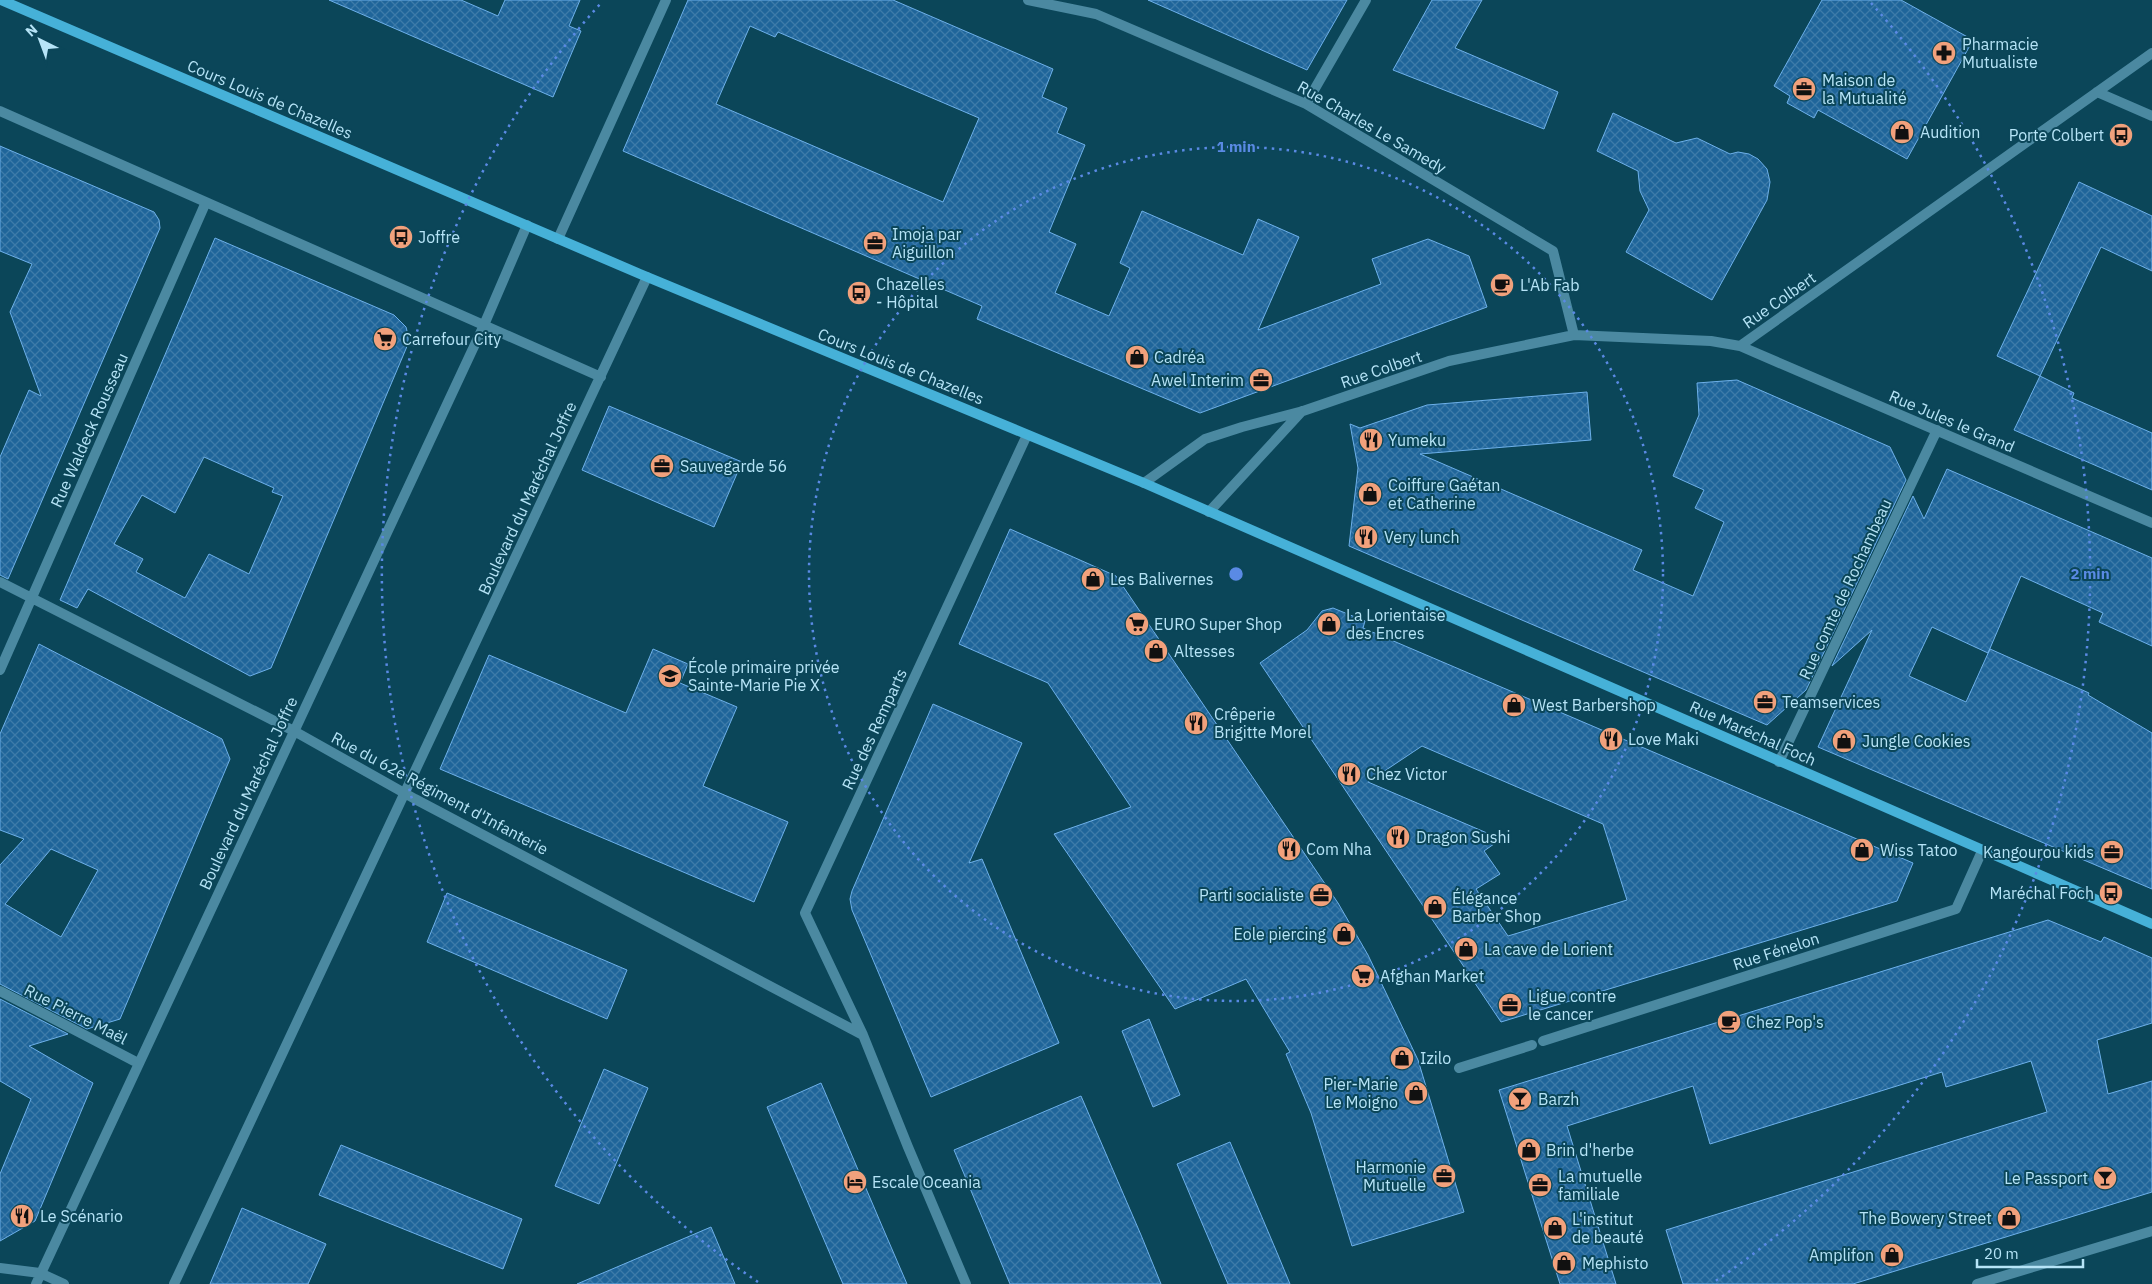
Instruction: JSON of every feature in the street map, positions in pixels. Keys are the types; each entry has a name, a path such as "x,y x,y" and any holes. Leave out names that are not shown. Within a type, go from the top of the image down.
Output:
{"street":[{"name":"Cours Louis de Chazelles","path":"1,0 647,277 1027,434 1209,512"},
{"path":"558,239 666,0"},
{"name":"Rue Charles Le Samedy","path":"1028,0 1096,14 1306,104 1553,250 1574,335"},
{"path":"1306,104 1366,0"},
{"name":"Rue Colbert","path":"1144,483 1205,439 1303,411 1449,361 1574,335 1711,341 1740,346 2152,53"},
{"path":"2097,92 2152,116"},
{"path":"0,111 601,377 647,277"},
{"name":"Rue Waldeck Rousseau","path":"0,670 206,202"},
{"path":"484,325 527,225"},
{"name":"Boulevard du Maréchal Joffre","path":"36,1284 138,1062 484,325"},
{"name":"Rue Jules le Grand","path":"1740,346 2152,523"},
{"name":"Boulevard du Maréchal Joffre","path":"174,1284 601,377"},
{"name":"Rue Colbert","path":"1209,512 1303,411"},
{"name":"Rue comte de Rochambeau","path":"1779,762 1937,430"},
{"name":"Rue des Remparts","path":"863,1035 805,913 1027,434"},
{"name":"Rue Maréchal Foch","path":"1209,512 2152,924"},
{"name":"Rue du 62e Régiment d'Infanterie","path":"0,582 294,731 404,793 863,1035"},
{"name":"Rue Fénelon","path":"1543,1041 1956,909 1982,851"},
{"name":"Rue Pierre Maël","path":"0,991 138,1062"},
{"path":"863,1035 966,1284"},
{"path":"1459,1068 1532,1045"},
{"path":"1977,1284 2152,1231"},
{"path":"0,1268 40,1274 64,1284"}],"building":[{"path":"329,0 461,0 498,16 505,0 580,0 569,26 581,31 553,97"},
{"path":"688,0 893,0 1053,69 1042,97 1067,108 1057,133 1085,145 1049,232 1076,244 1055,293 1109,316 1130,268 1120,263 1142,211 1243,255 1258,219 1299,237 1258,330 1381,284 1372,259 1428,239 1469,256 1487,307 1200,413 977,319 982,306 623,151","holes":["750,26 775,37 778,32 979,118 943,202 716,104"]},
{"path":"1148,0 1347,0 1307,70"},
{"path":"1432,0 1482,0 1455,48 1558,92 1544,129 1393,70"},
{"path":"1822,0 1901,0 1973,40 1907,159 1818,110 1814,118 1787,103 1790,96 1774,86"},
{"path":"1613,113 1676,143 1697,138 1730,154 1738,152 1749,154 1758,159 1767,169 1770,182 1767,200 1712,300 1626,252 1649,210 1640,191 1638,171 1597,151"},
{"path":"0,146 154,212 159,220 160,228 8,579 0,575 0,457 29,390 41,396 10,312 32,264 0,251"},
{"path":"2079,182 2152,216 2152,271 2101,247 2040,376 1997,356"},
{"path":"215,238 394,315 406,327 408,344 271,668 250,676 88,589 77,608 60,600","holes":["204,457 274,488 272,492 283,496 249,574 209,554 185,598 136,572 143,559 114,544 142,495 175,513"]},
{"path":"2040,376 2074,393 2072,398 2152,433 2152,490 2014,430"},
{"path":"1737,380 1890,447 1906,480 1806,690 1767,725 1349,546 1358,468 1350,424 1360,428 1427,405 1587,392 1591,440 1420,454 1642,550 1633,570 1693,596 1724,522 1695,508 1704,490 1673,476 1699,415 1697,383"},
{"name":"Sauvegarde 56","path":"609,406 742,462 714,527 582,470"},
{"path":"1947,469 2152,558 2152,646 2099,622 2103,613 2021,576 1988,653 1932,627 1909,676 1966,702 1990,649 2089,693 2088,695 2152,733 2152,889 1818,747 1872,630 1832,666 1913,496 1924,519"},
{"path":"1010,529 1116,576 1338,903 1368,955 1418,1060 1464,1212 1352,1246 1311,1113 1286,1054 1290,1052 1246,979 1175,1009 1054,834 1131,807 1048,683 959,644"},
{"path":"1333,608 1365,621 1363,628 1913,863 1897,901 1501,1022 1260,663 1307,630 1322,611","holes":["1422,746 1603,824 1627,900 1508,936 1476,889 1500,874 1484,851 1501,839 1368,782"]},
{"path":"39,644 222,739 230,759 120,1019 87,1029 0,984 0,865 24,839 0,830 0,734","holes":["51,849 98,870 61,937 5,904"]},
{"path":"653,649 688,664 680,683 737,707 703,786 788,822 754,902 440,769 489,655 626,713"},
{"path":"933,704 1022,743 969,863 982,859 1059,1043 931,1097 852,910 850,899"},
{"path":"447,893 627,970 607,1019 427,942"},
{"path":"2048,920 2101,942 2104,937 2152,958 2152,1023 2097,1040 2108,1094 2152,1081 2152,1192 1853,1284 1683,1284 1666,1230 2047,1112 2031,1061 1946,1087 1942,1072 1710,1144 1693,1086 1567,1126 1616,1284 1560,1284 1499,1090"},
{"path":"0,999 68,1034 29,1046 93,1083 35,1221 0,1241 0,1174 31,1099 0,1081"},
{"path":"1149,1019 1180,1095 1153,1107 1122,1031"},
{"path":"604,1069 648,1088 599,1204 555,1186"},
{"path":"821,1083 907,1284 843,1284 767,1107"},
{"path":"1081,1096 1161,1284 1010,1284 954,1150"},
{"path":"1230,1142 1290,1284 1228,1284 1196,1209 1177,1164"},
{"path":"341,1145 522,1219 503,1269 319,1195"},
{"path":"242,1208 326,1244 308,1284 210,1284"},
{"path":"711,1227 735,1284 577,1284"}],"place":[{"name":"Pharmacie Mutualiste","path":"1944,53"},
{"name":"Maison de la Mutualité","path":"1804,89"},
{"name":"Audition","path":"1902,132"},
{"name":"Porte Colbert","path":"2121,135"},
{"name":"Joffre","path":"401,237"},
{"name":"Imoja par Aiguillon","path":"875,243"},
{"name":"L'Ab Fab","path":"1502,285"},
{"name":"Chazelles - Hôpital","path":"859,293"},
{"name":"Carrefour City","path":"385,339"},
{"name":"Cadréa","path":"1137,357"},
{"name":"Awel Interim","path":"1261,380"},
{"name":"Yumeku","path":"1371,440"},
{"name":"Sauvegarde 56","path":"662,466"},
{"name":"Coiffure Gaétan et Catherine","path":"1370,494"},
{"name":"Very lunch","path":"1366,537"},
{"name":"Les Balivernes","path":"1093,579"},
{"name":"EURO Super Shop","path":"1137,624"},
{"name":"La Lorientaise des Encres","path":"1329,624"},
{"name":"Altesses","path":"1156,651"},
{"name":"École primaire privée Sainte-Marie Pie X","path":"670,676"},
{"name":"Teamservices","path":"1765,702"},
{"name":"West Barbershop","path":"1514,705"},
{"name":"Crêperie Brigitte Morel","path":"1196,723"},
{"name":"Love Maki","path":"1611,739"},
{"name":"Jungle Cookies","path":"1844,741"},
{"name":"Chez Victor","path":"1349,774"},
{"name":"Dragon Sushi","path":"1398,837"},
{"name":"Com Nha","path":"1289,849"},
{"name":"Wiss Tatoo","path":"1862,850"},
{"name":"Kangourou kids","path":"2112,852"},
{"name":"Maréchal Foch","path":"2111,893"},
{"name":"Parti socialiste","path":"1321,895"},
{"name":"Élégance Barber Shop","path":"1435,907"},
{"name":"Eole piercing","path":"1344,934"},
{"name":"La cave de Lorient","path":"1466,949"},
{"name":"Afghan Market","path":"1363,976"},
{"name":"Ligue contre le cancer","path":"1510,1005"},
{"name":"Chez Pop's","path":"1729,1022"},
{"name":"Izilo","path":"1402,1058"},
{"name":"Pier-Marie Le Moigno","path":"1416,1093"},
{"name":"Barzh","path":"1520,1099"},
{"name":"Brin d'herbe","path":"1529,1150"},
{"name":"Harmonie Mutuelle","path":"1444,1176"},
{"name":"Le Passport","path":"2105,1178"},
{"name":"Escale Oceania","path":"855,1182"},
{"name":"La mutuelle familiale","path":"1540,1185"},
{"name":"Le Scénario","path":"22,1216"},
{"name":"The Bowery Street","path":"2009,1218"},
{"name":"L'institut de beauté","path":"1555,1228"},
{"name":"Amplifon","path":"1892,1255"},
{"name":"Mephisto","path":"1564,1263"}]}
